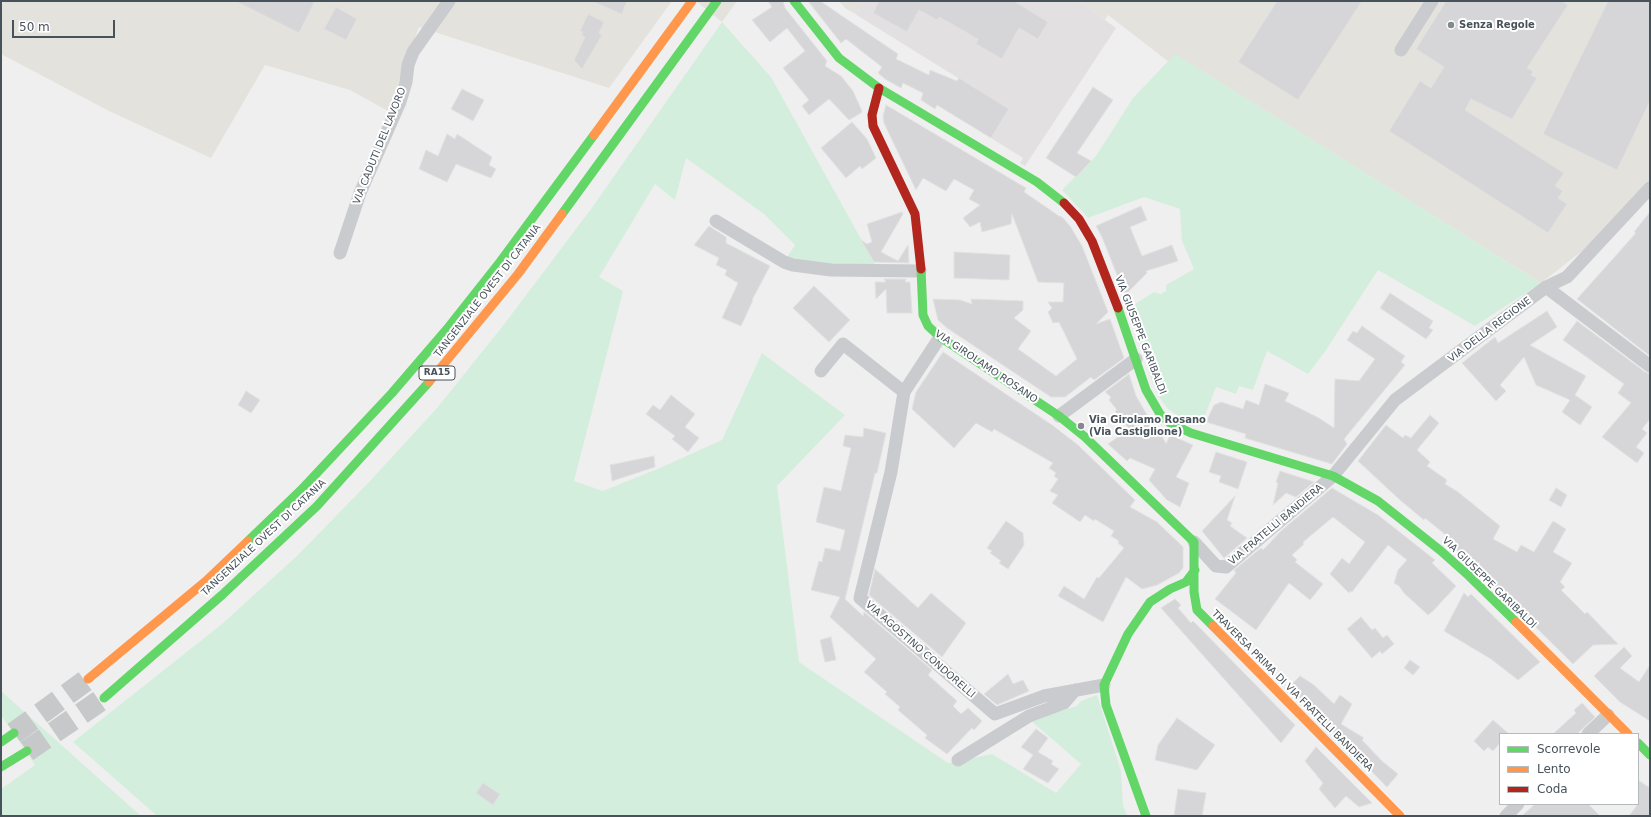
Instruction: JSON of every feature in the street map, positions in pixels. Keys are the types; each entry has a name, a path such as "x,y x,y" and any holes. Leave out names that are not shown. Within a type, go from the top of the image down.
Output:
{"main road":[{"name":"TANGENZIALE OVEST DI CATANIA","path":"88,679 206,581 301,490 392,393 447,329 500,262 692,1"},
{"name":"TANGENZIALE OVEST DI CATANIA","path":"104,698 222,595 317,506 407,408 462,344 518,274 717,1"},
{"name":"VIA GIUSEPPE GARIBALDI","path":"794,1 839,58 879,88 1037,182 1062,201 1080,220 1092,241 1128,335 1146,390 1160,414 1170,423 1191,434 1333,476 1378,501 1441,551 1469,576 1627,733"},
{"name":"VIA GIROLAMO ROSANO","path":"879,88 872,115 873,126 915,214 923,315 928,326 940,337 1059,416 1085,437 1194,542"},
{"path":"1146,816 1108,712 1104,685 1128,634 1150,602 1170,589 1186,582 1195,570 1194,542"},
{"name":"TRAVERSA PRIMA DI VIA FRATELLI BANDIERA","path":"1195,570 1194,592 1197,610 1400,816"},
{"path":"1,742 14,733"},
{"path":"1639,745 1650,755"},
{"path":"1,767 27,751"}],"street":[{"name":"VIA CADUTI DEL LAVORO","path":"340,253 360,193 400,102 406,82 408,65 413,52 449,1"},
{"path":"1401,50 1432,1"},
{"name":"VIA DELLA REGIONE","path":"1333,476 1395,400 1546,288 1572,273 1650,188"},
{"path":"716,221 784,262 793,265 831,270 920,270"},
{"path":"1546,288 1650,366"},
{"name":"VIA AGOSTINO CONDORELLI","path":"940,337 904,392 891,472 860,598 995,714 1044,696 1104,685"},
{"path":"821,371 843,344 904,392"},
{"path":"1059,416 1136,359"},
{"name":"VIA FRATELLI BANDIERA","path":"1216,566 1226,567 1333,476"},
{"name":"VIA GIROLAMO ROSANO","path":"1194,542 1216,566"},
{"path":"958,760 1029,716 1064,703 1075,690"},
{"path":"1589,733 1608,715"},
{"path":"1506,816 1517,805"}],"shaded area":[{"path":"4,1 672,1 609,88 419,27 388,111 350,90 265,65 211,158 109,111 1,54 1,6"},
{"path":"696,1 737,1 722,22"},
{"path":"839,1 864,1 855,14 845,8"},
{"path":"864,1 1079,1 1116,28 1025,166 1020,163 1023,158 991,138 1008,109 855,14"},
{"path":"1079,1 1650,1 1650,198 1541,283 1176,55 1169,62 1108,15 1105,20"}],"green space":[{"path":"722,22 771,77 876,266 828,265 787,257 795,245 764,214 686,158 675,200 655,184 599,277 623,291 574,481 603,491 722,440 762,353 845,415 777,486 799,662 948,763 992,754 1056,793 1081,764 1030,720 1077,706 1081,701 1097,695 1121,771 1123,805 1127,816 157,816 73,742 222,624 299,554 370,481 437,408 502,327 591,209"},
{"path":"1175,54 1541,283 1475,326 1378,270 1324,353 1308,374 1267,351 1253,390 1239,386 1236,394 1216,387 1201,426 1183,419 1168,409 1159,397 1150,376 1129,308 1154,292 1161,294 1166,291 1166,285 1194,269 1182,241 1180,209 1144,197 1088,218 1062,190 1096,156 1133,98"},
{"path":"1,691 141,816 1,816 1,789 35,765 1,715"}],"building":[{"path":"235,1 315,1 299,33"},
{"path":"591,1 627,1 622,14"},
{"path":"768,1 783,1 785,8 827,61 825,66 841,76 853,91 862,111 861,113 849,120 829,99 809,115 802,106 809,100 783,68 805,51 787,28 770,42 752,20 772,7"},
{"path":"808,1 820,1 898,54 896,59 929,75 930,70 957,81 959,78 1009,109 991,138 937,105 935,109 921,100 923,93 903,83 901,88 885,79 878,73 882,67 846,39 841,43"},
{"path":"879,1 1014,1 1048,22 1038,39 1019,28 1002,59 976,44 978,39 939,17 937,20 919,10 907,32 873,13"},
{"path":"1277,1 1362,1 1298,100 1238,62"},
{"path":"1446,1 1562,1 1568,5 1527,68 1533,71 1531,75 1537,78 1512,119 1471,99 1465,110 1564,173 1555,186 1563,191 1558,198 1567,204 1548,233 1389,131 1420,81 1431,88 1444,67 1416,49"},
{"path":"1608,1 1650,1 1650,101 1617,170 1543,134"},
{"path":"336,7 357,19 346,40 324,29"},
{"path":"588,14 604,22 599,33 602,35 582,69 574,60 585,37 581,35 583,32 580,31"},
{"path":"1093,87 1113,100 1077,153 1091,161 1076,177 1046,158"},
{"path":"462,89 484,100 473,121 451,109"},
{"path":"886,105 1026,188 1024,192 1062,217 1070,226 1082,246 1108,312 1096,324 1110,319 1124,358 1094,380 1091,377 1065,397 1051,397 947,328 938,320 933,299 960,300 972,304 971,299 1023,301 1023,310 1014,318 1031,331 1018,349 1056,376 1077,359 1059,322 1053,323 1048,312 1052,308 1048,302 1063,302 1064,283 1038,282 1012,214 1011,224 982,232 980,222 970,227 963,218 980,205 969,199 974,190 954,179 946,191 923,178 916,190 884,123 883,116"},
{"path":"852,122 867,139 876,158 862,169 860,166 846,178 821,148"},
{"path":"447,134 455,139 457,134 492,157 489,165 496,169 491,178 456,164 447,182 419,169 426,150 438,156"},
{"path":"1141,206 1147,220 1130,227 1142,256 1172,245 1178,261 1146,271 1147,273 1125,295 1102,237 1096,226"},
{"path":"902,212 903,214 881,252 898,261 908,245 909,263 874,262 861,240 867,244 872,242 867,224"},
{"path":"1650,212 1650,356 1577,299 1636,233 1634,232"},
{"path":"709,226 726,237 726,243 770,266 752,300 741,326 722,318 738,283 725,275 727,270 716,265 719,258 694,245"},
{"path":"954,252 1010,255 1009,280 954,278"},
{"path":"884,279 906,279 905,282 910,282 912,313 887,313 886,289 876,299 875,282 886,282"},
{"path":"814,286 850,320 829,342 793,308"},
{"path":"1390,293 1433,321 1429,328 1433,330 1426,339 1380,308"},
{"path":"1547,311 1557,327 1530,345 1586,376 1575,395 1592,407 1580,425 1562,412 1570,400 1536,385 1524,357 1500,385 1506,391 1496,401 1462,363 1495,337 1498,343"},
{"path":"1577,321 1645,372 1650,374 1650,419 1642,429 1647,433 1636,447 1644,453 1637,463 1602,437 1631,403 1618,393 1624,384 1563,340"},
{"path":"1362,326 1405,356 1401,362 1405,365 1344,439 1347,444 1332,464 1245,438 1246,434 1206,422 1214,405 1221,402 1243,409 1246,400 1259,405 1265,384 1289,393 1285,401 1319,418 1334,428 1335,379 1359,381 1375,359 1347,340 1353,331 1357,333"},
{"path":"943,352 1052,425 1078,445 1135,500 1130,507 1157,522 1183,547 1183,568 1179,573 1157,585 1142,589 1126,577 1103,622 1058,596 1064,586 1084,599 1097,577 1099,578 1124,548 1118,543 1119,541 1111,536 1114,531 1095,519 1094,521 1085,515 1080,522 1052,503 1058,495 1050,491 1058,479 1054,476 1056,473 1049,468 1053,463 994,429 992,432 976,423 954,448 912,409 916,392"},
{"path":"1129,374 1136,396 1150,420 1157,426 1166,444 1170,435 1193,445 1176,477 1189,483 1180,507 1167,500 1149,480 1155,469 1130,458 1127,461 1108,444 1129,429 1115,411 1117,410 1109,400 1111,397 1105,392"},
{"path":"246,391 260,400 251,413 238,405"},
{"path":"671,395 695,414 685,427 699,438 688,452 672,439 675,436 646,414 653,405 660,410"},
{"path":"1430,415 1439,423 1417,450 1430,462 1427,466 1447,480 1445,484 1458,492 1500,526 1493,539 1517,552 1521,545 1534,552 1553,521 1566,529 1553,552 1572,563 1560,582 1565,587 1561,590 1585,614 1587,612 1618,644 1593,645 1573,664 1477,569 1480,563 1479,562 1475,567 1450,544 1452,540 1425,518 1424,520 1400,500 1358,461 1386,425 1403,438 1405,435 1411,438"},
{"path":"864,428 886,433 845,599 863,616 864,612 932,670 928,675 957,701 953,706 961,714 968,708 982,721 974,730 972,728 947,754 925,738 927,735 898,710 900,707 885,694 887,692 864,672 876,659 830,617 840,597 811,590 819,561 822,562 825,548 840,551 845,530 816,522 824,487 841,491 851,448 843,446 845,435 863,437"},
{"path":"1216,452 1247,462 1238,489 1219,482 1221,476 1209,472"},
{"path":"654,456 655,467 612,481 610,465"},
{"path":"1280,471 1314,482 1296,497 1286,493 1273,505 1278,483 1276,482"},
{"path":"1332,488 1378,515 1435,560 1432,563 1456,586 1433,611 1428,615 1404,593 1399,586 1394,583 1398,570 1407,560 1388,545 1352,592 1350,591 1349,593 1330,574 1342,558 1349,564 1365,542 1333,517 1303,542 1304,544 1292,555 1297,560 1295,562 1323,584 1310,600 1289,583 1256,630 1215,599 1236,573 1234,570 1261,548 1263,550 1281,531"},
{"path":"1556,488 1567,495 1561,507 1549,500"},
{"path":"1235,496 1227,520 1232,523 1230,526 1247,538 1224,558 1202,531"},
{"path":"1006,521 1023,533 1024,545 1008,569 999,563 1001,561 990,553 992,551 987,548"},
{"path":"875,569 918,608 931,593 966,623 942,657 869,595"},
{"path":"1464,593 1468,597 1471,594 1540,662 1518,680 1491,659 1444,631"},
{"path":"1175,599 1181,605 1178,608 1191,623 1193,621 1295,725 1281,743 1161,608"},
{"path":"1361,617 1372,630 1375,628 1383,638 1387,635 1394,644 1382,654 1380,651 1372,658 1347,629"},
{"path":"831,637 836,660 825,662 820,640"},
{"path":"1624,647 1632,656 1620,668 1639,682 1650,665 1650,721 1620,702 1594,676"},
{"path":"1410,660 1420,667 1413,675 1404,668"},
{"path":"1008,674 1013,684 1023,680 1029,691 997,705 984,694"},
{"path":"1300,676 1314,685 1334,704 1340,695 1352,704 1341,724 1364,738 1362,740 1382,761 1398,774 1387,787 1289,687"},
{"path":"1582,703 1595,717 1578,733 1554,733 1576,713 1574,710"},
{"path":"1177,718 1215,745 1197,770 1155,760 1158,745"},
{"path":"1493,720 1508,733 1499,733 1499,744 1493,751 1488,747 1484,751 1474,741"},
{"path":"1036,729 1048,738 1038,752 1053,761 1051,764 1059,769 1048,783 1023,769 1033,755 1021,747"},
{"path":"1316,747 1372,803 1359,807 1346,796 1335,808 1319,789 1323,783 1305,761"},
{"path":"1639,781 1650,788 1650,816 1629,816 1637,805 1639,805"},
{"path":"483,783 500,794 493,805 476,793"},
{"path":"1178,789 1206,793 1202,816 1174,816"},
{"path":"1534,805 1589,805 1600,816 1522,816"}],"tunnel":[{"path":"14,733 88,679"},
{"path":"27,751 104,698"}],"traffic: fast":[{"path":"562,214 717,1"},
{"path":"794,1 839,58 879,88 1037,182 1064,203"},
{"path":"248,541 301,490 392,393 447,329 500,262 594,135"},
{"path":"921,269 923,315 928,326 940,337 1059,416 1085,437 1194,542 1194,592 1197,610 1213,626"},
{"path":"1118,308 1146,390 1160,414 1170,423 1191,433 1333,476 1378,501 1441,551 1516,622"},
{"path":"104,698 222,595 317,506 429,382"},
{"path":"1146,816 1106,705 1104,685 1128,634 1150,602 1170,589 1186,582 1195,570"},
{"path":"1,742 14,733"},
{"path":"1639,744 1650,755"},
{"path":"1,767 27,751"}],"traffic: slow":[{"path":"594,135 692,1"},
{"path":"429,382 518,274 562,214"},
{"path":"88,679 206,581 248,541"},
{"path":"1516,622 1627,733"},
{"path":"1213,626 1400,816"}],"traffic: jam":[{"path":"879,88 872,115 873,126 915,214 921,269"},
{"path":"1064,203 1079,219 1092,241 1118,308"}],"place":[{"name":"Senza Regole","path":"1451,25"},
{"name":"Via Girolamo Rosano (Via Castiglione)","path":"1081,426"}]}
